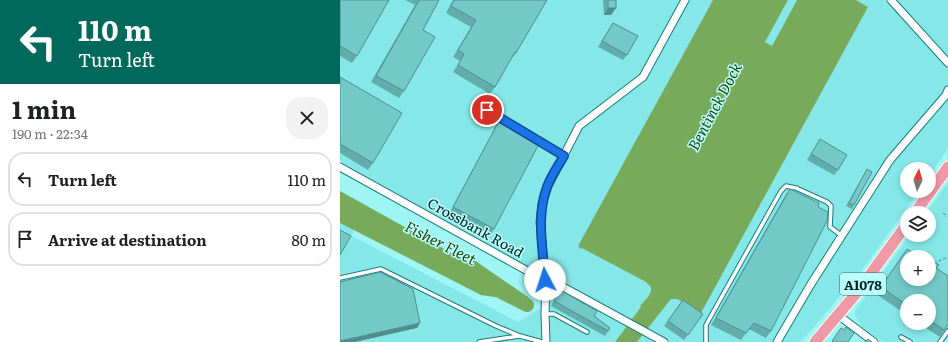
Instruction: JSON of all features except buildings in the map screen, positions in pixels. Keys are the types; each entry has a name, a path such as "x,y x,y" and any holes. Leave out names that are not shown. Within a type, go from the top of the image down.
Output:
{"main road":[{"path":"920,206 948,167"},
{"name":"A1078","path":"815,342 859,290 900,234"}],"street":[{"path":"546,342 545,280 540,222 542,204 548,186 579,126 643,77 685,0"},
{"path":"891,0 948,63"},
{"path":"777,342 841,235 859,210 890,160 946,95 948,90"},
{"name":"Crossbank Road","path":"340,166 526,270 565,288 662,341"},
{"path":"838,315 874,342"}],"lane":[{"path":"487,110 564,156"},
{"path":"706,342 706,325 781,190 786,186 796,188 827,202 831,206 830,228 841,235"},
{"path":"340,278 381,269 496,326 520,336 542,342"},
{"path":"545,314 554,314 587,332"},
{"path":"940,342 948,331"},
{"path":"479,342 520,336"},
{"path":"901,337 910,342"}],"path":[{"path":"943,214 948,216"},
{"path":"579,247 583,249"},
{"path":"936,263 948,257"}],"shaded area":[{"path":"340,0 713,0 578,246 646,282 651,287 648,297 615,342 340,342 340,223 354,230 352,236 518,322 541,308 534,270 340,161"},
{"path":"788,0 797,0 772,46 765,42"},
{"path":"856,0 948,0 948,148 936,166 936,162 900,162 900,198 914,198 908,206 900,206 900,217 862,270 801,342 637,342 671,299 676,299 701,313 868,7"},
{"path":"948,182 948,338 945,342 883,342 862,327 855,315 855,311 905,242 936,242 936,206 931,206"}],"water":[{"name":"Bentinck Dock","path":"713,0 788,0 765,42 772,46 797,0 856,0 868,7 701,313 677,299 671,299 637,342 615,342 648,297 651,287 646,282 578,246"},
{"path":"340,191 455,255 458,249 528,297 529,302 481,295 340,223"}],"waterway":[{"name":"Fisher Fleet","path":"503,293 527,305"}],"route":[{"path":"487,110 564,156 548,186 542,204 540,222 545,280"}]}
